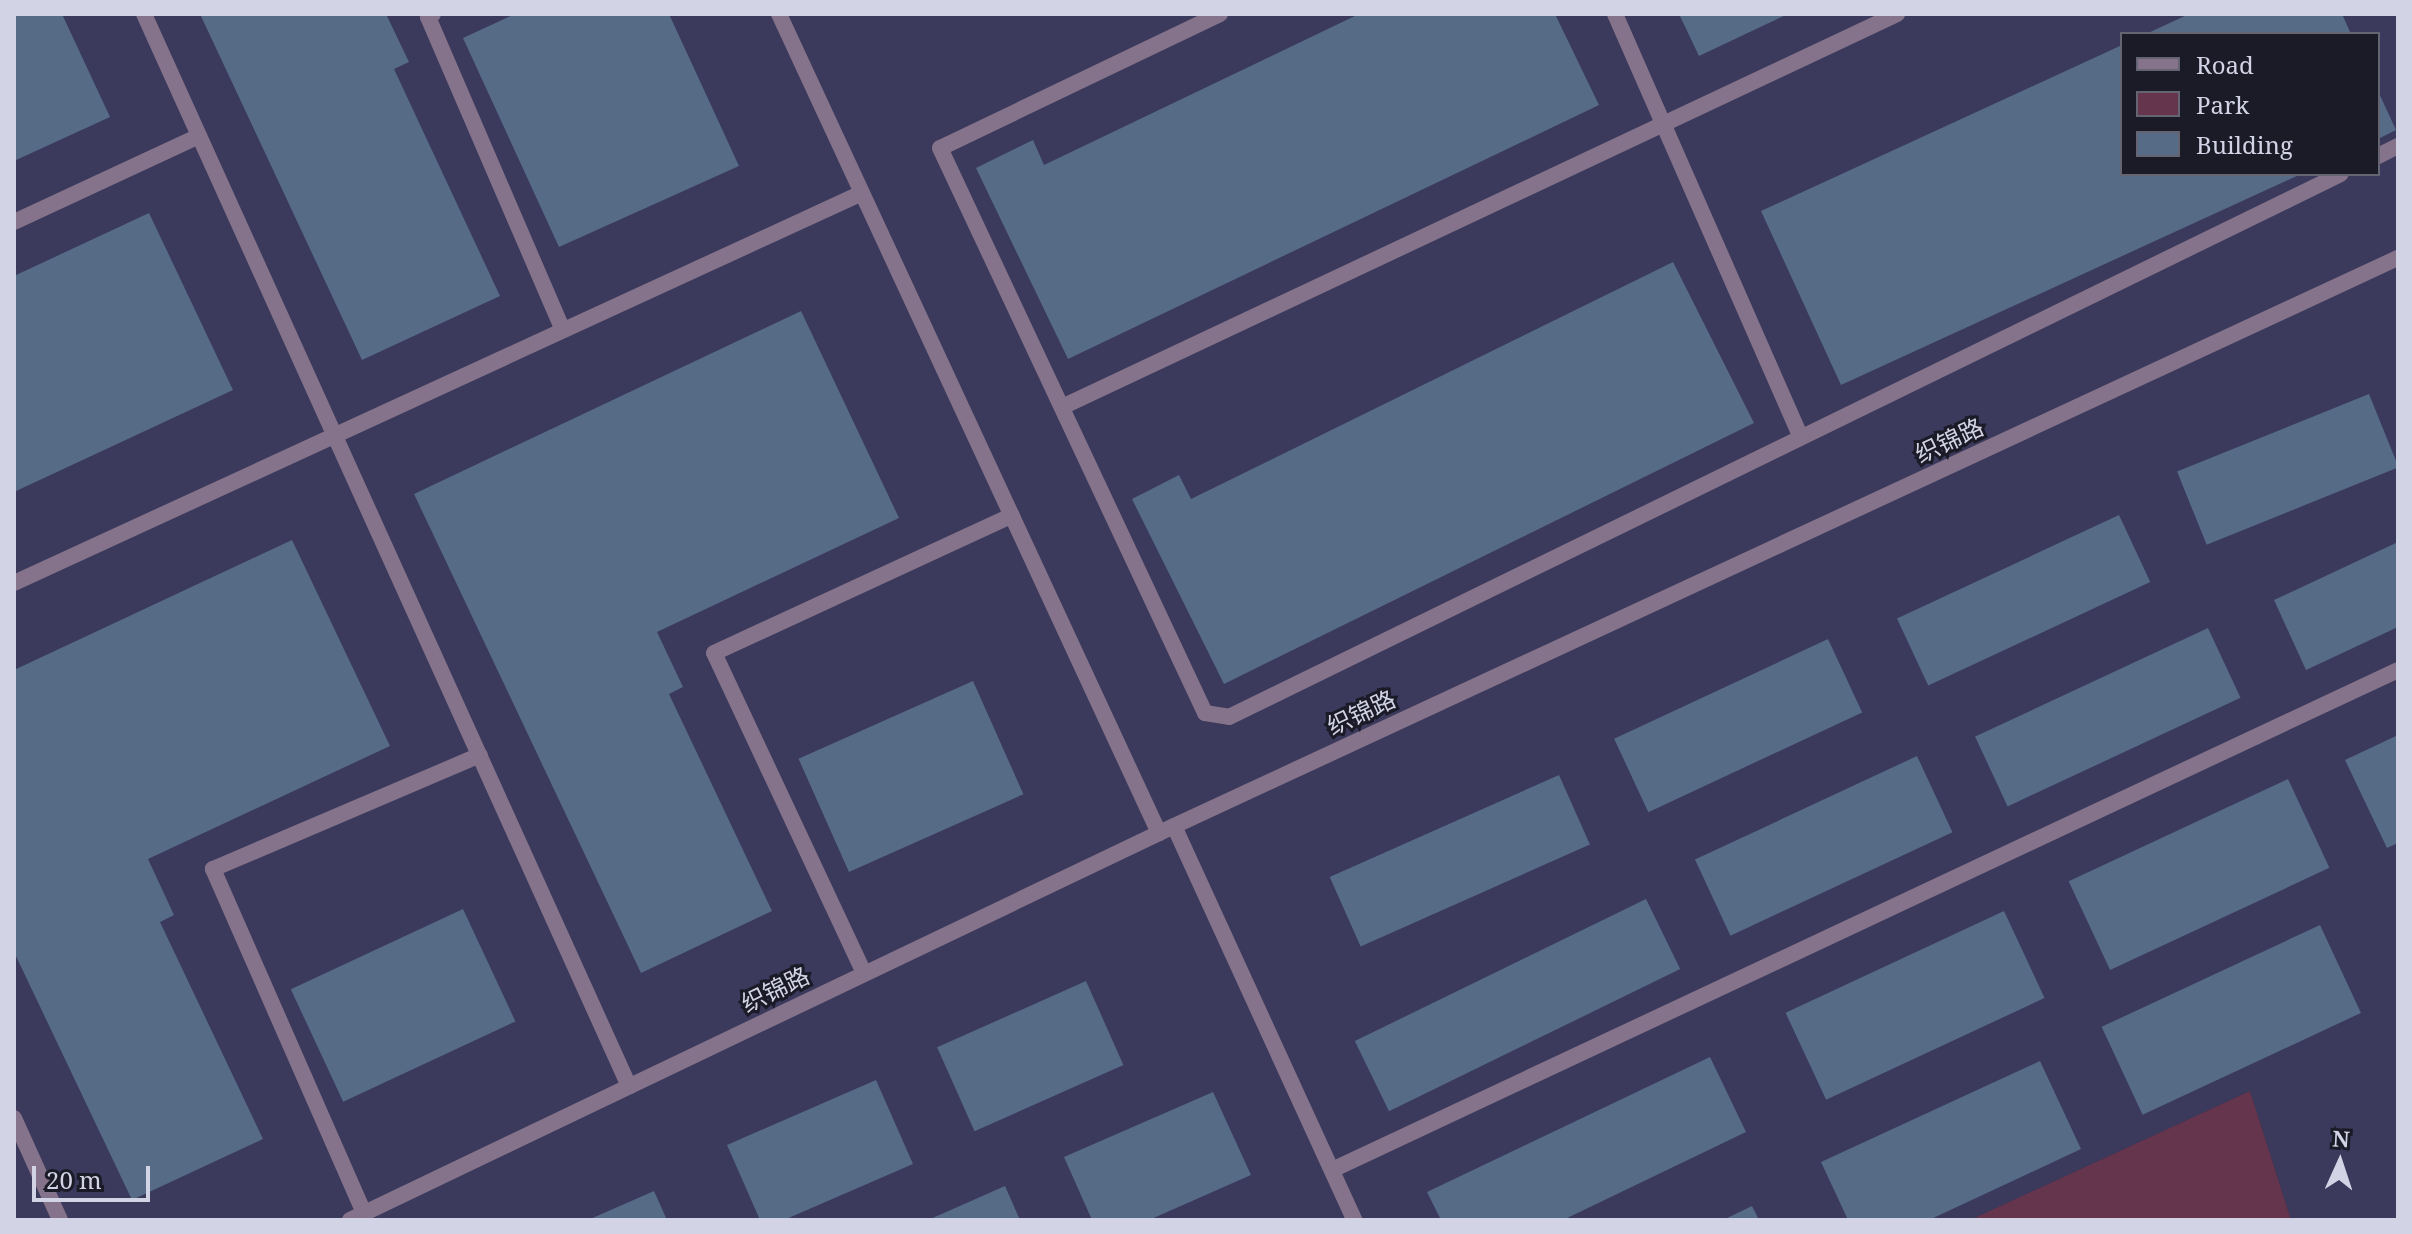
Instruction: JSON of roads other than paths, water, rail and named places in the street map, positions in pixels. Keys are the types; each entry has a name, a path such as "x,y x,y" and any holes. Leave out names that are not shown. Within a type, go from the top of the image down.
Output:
{"street":[{"path":"144,14 629,1086"},
{"path":"433,14 428,17 563,330"},
{"path":"779,14 1012,515 1354,1220"},
{"path":"1220,14 940,148 1205,713 1229,717 2337,176"},
{"path":"1615,14 1801,437"},
{"path":"1062,407 1897,14"},
{"path":"14,222 199,136"},
{"path":"2380,155 2398,146"},
{"path":"14,583 862,193"},
{"name":"织锦路","path":"357,1217 1166,829 2398,258"},
{"path":"864,973 714,653 1012,515"},
{"path":"1332,1170 2398,670"},
{"path":"357,1217 213,869 480,755"},
{"path":"14,1118 60,1220"}]}
